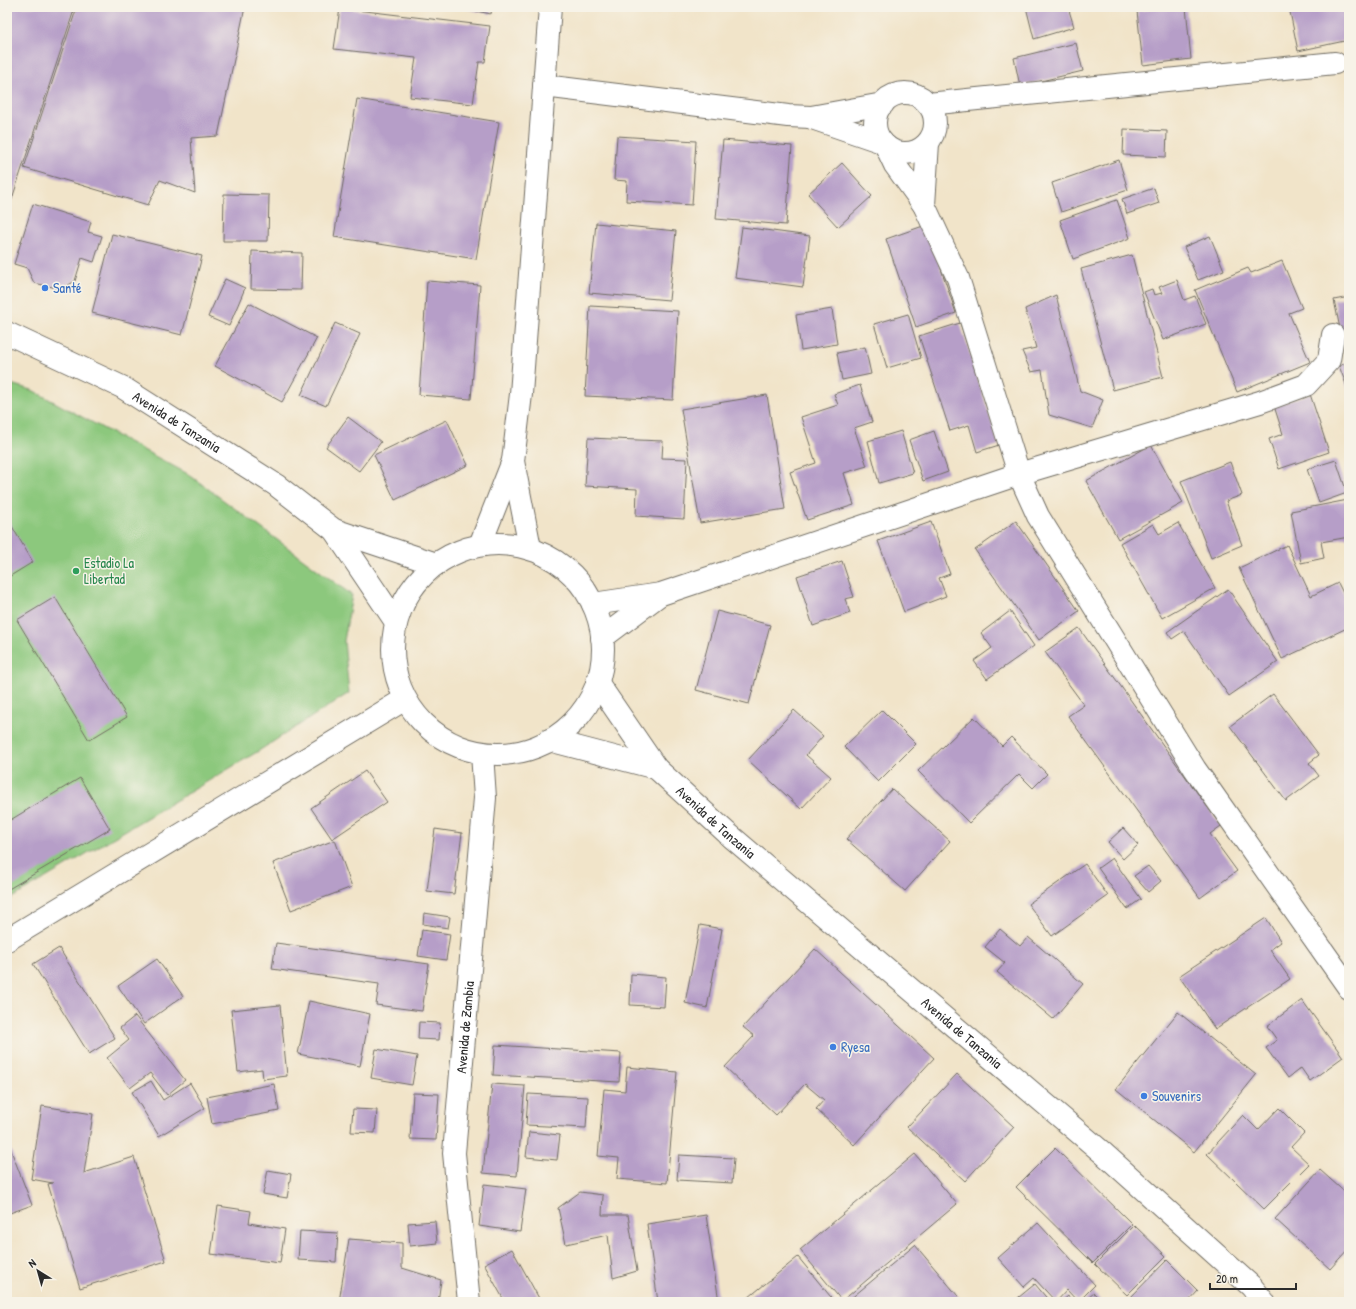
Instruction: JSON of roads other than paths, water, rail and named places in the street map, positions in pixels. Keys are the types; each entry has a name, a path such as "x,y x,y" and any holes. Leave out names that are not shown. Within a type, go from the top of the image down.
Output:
{"street":[{"path":"480,545 513,461 521,394 550,7"},
{"path":"928,104 1335,63"},
{"path":"544,86 788,116 811,117 883,104"},
{"path":"811,117 884,144 894,151 903,153 916,150 928,143 933,136 935,119 928,104 922,98 906,93 898,94 890,98 883,104 877,115 876,127 878,136 884,144 894,165 924,205 958,278 1019,474 1042,522 1195,769 1349,988"},
{"path":"924,205 928,143"},
{"name":"Avenida de Tanzania","path":"7,333 122,387 276,485 334,530 396,622"},
{"path":"593,604 661,594 1019,474 1260,402 1306,385 1329,360 1333,335"},
{"path":"513,461 530,548"},
{"name":"Avenida de Tanzania","path":"334,530 436,564"},
{"path":"505,544 530,548 550,557 567,569 582,585 593,604 599,620 602,638 602,660 597,682 586,705 569,725 549,740 528,749 513,752 482,753 451,743 425,725 405,699 396,674 393,648 396,622 411,590 436,564 457,552 480,545 505,544"},
{"path":"602,638 661,594"},
{"name":"Avenida de Tanzania","path":"597,682 656,768 733,838 1103,1153 1251,1286 1264,1302"},
{"path":"7,940 405,699"},
{"name":"Avenida de Tanzania","path":"549,740 656,768"},
{"name":"Avenida de Zambia","path":"469,1302 454,1153 485,798 482,753"}],"place":[{"name":"Santé","path":"45,288"},
{"name":"Estadio La Libertad","path":"76,571"},
{"name":"Ryesa","path":"833,1047"},
{"name":"Souvenirs","path":"1144,1096"}]}
